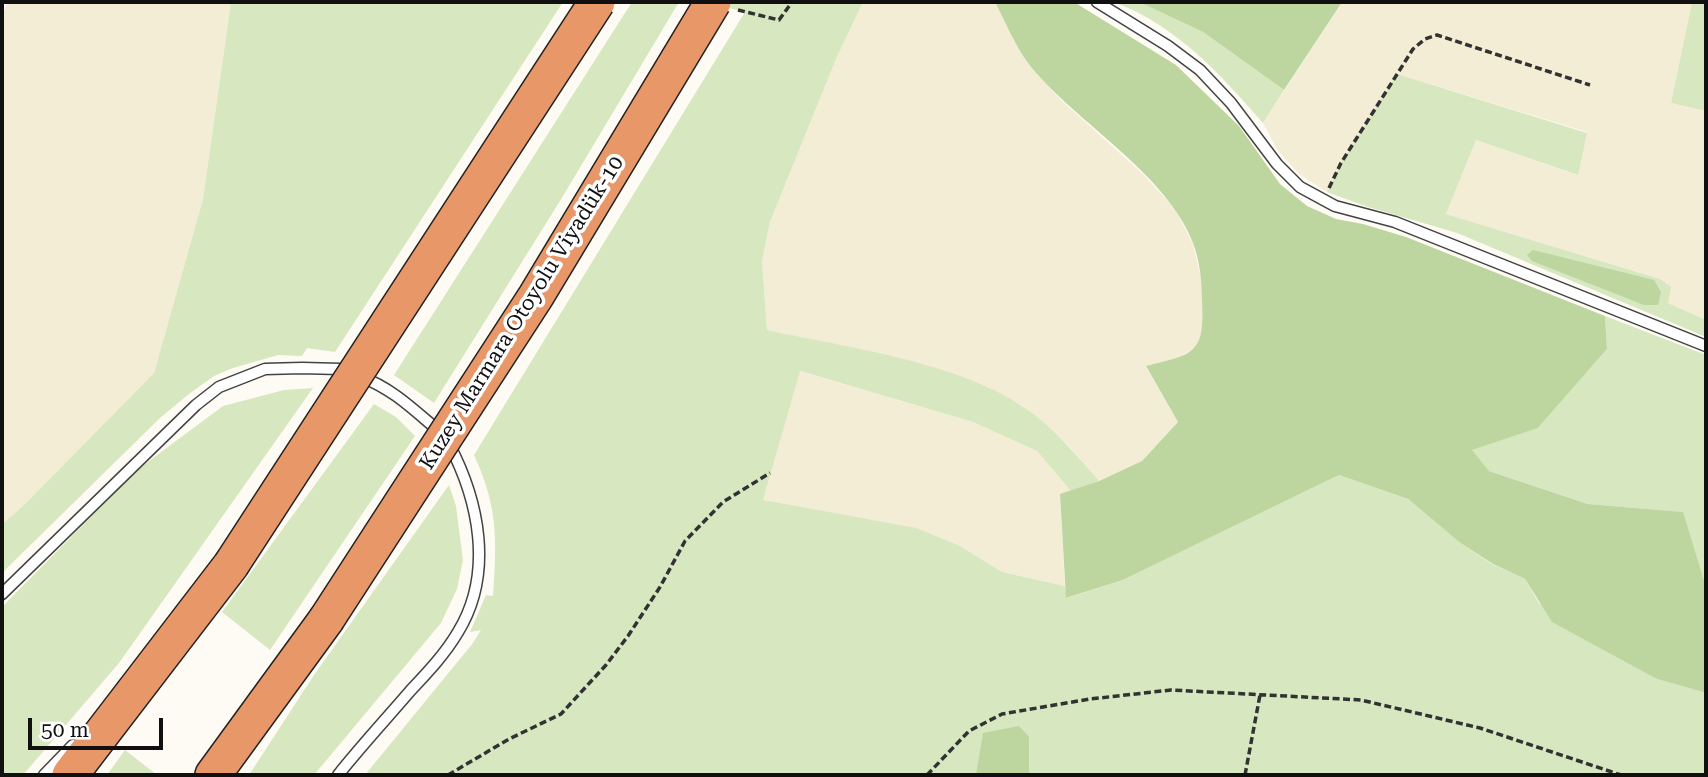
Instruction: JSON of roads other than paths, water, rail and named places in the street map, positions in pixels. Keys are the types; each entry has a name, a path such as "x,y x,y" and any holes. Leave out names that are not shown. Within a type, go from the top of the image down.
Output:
{"highway":[{"path":"70,775 231,565 597,2"},
{"name":"Kuzey Marmara Otoyolu Viyadük-10","path":"219,770 326,620 724,6"}],"lane":[{"path":"1097,2 1168,46 1200,70 1231,103 1277,164 1300,187 1335,206 1395,222 1706,346"},
{"path":"2,594 196,405 219,387 265,369 290,368 341,369 375,382 398,396 444,435 468,486 478,523 479,562 474,592 460,630 442,655 338,775"},
{"path":"88,733 129,697"},
{"path":"44,775 77,742"}]}
